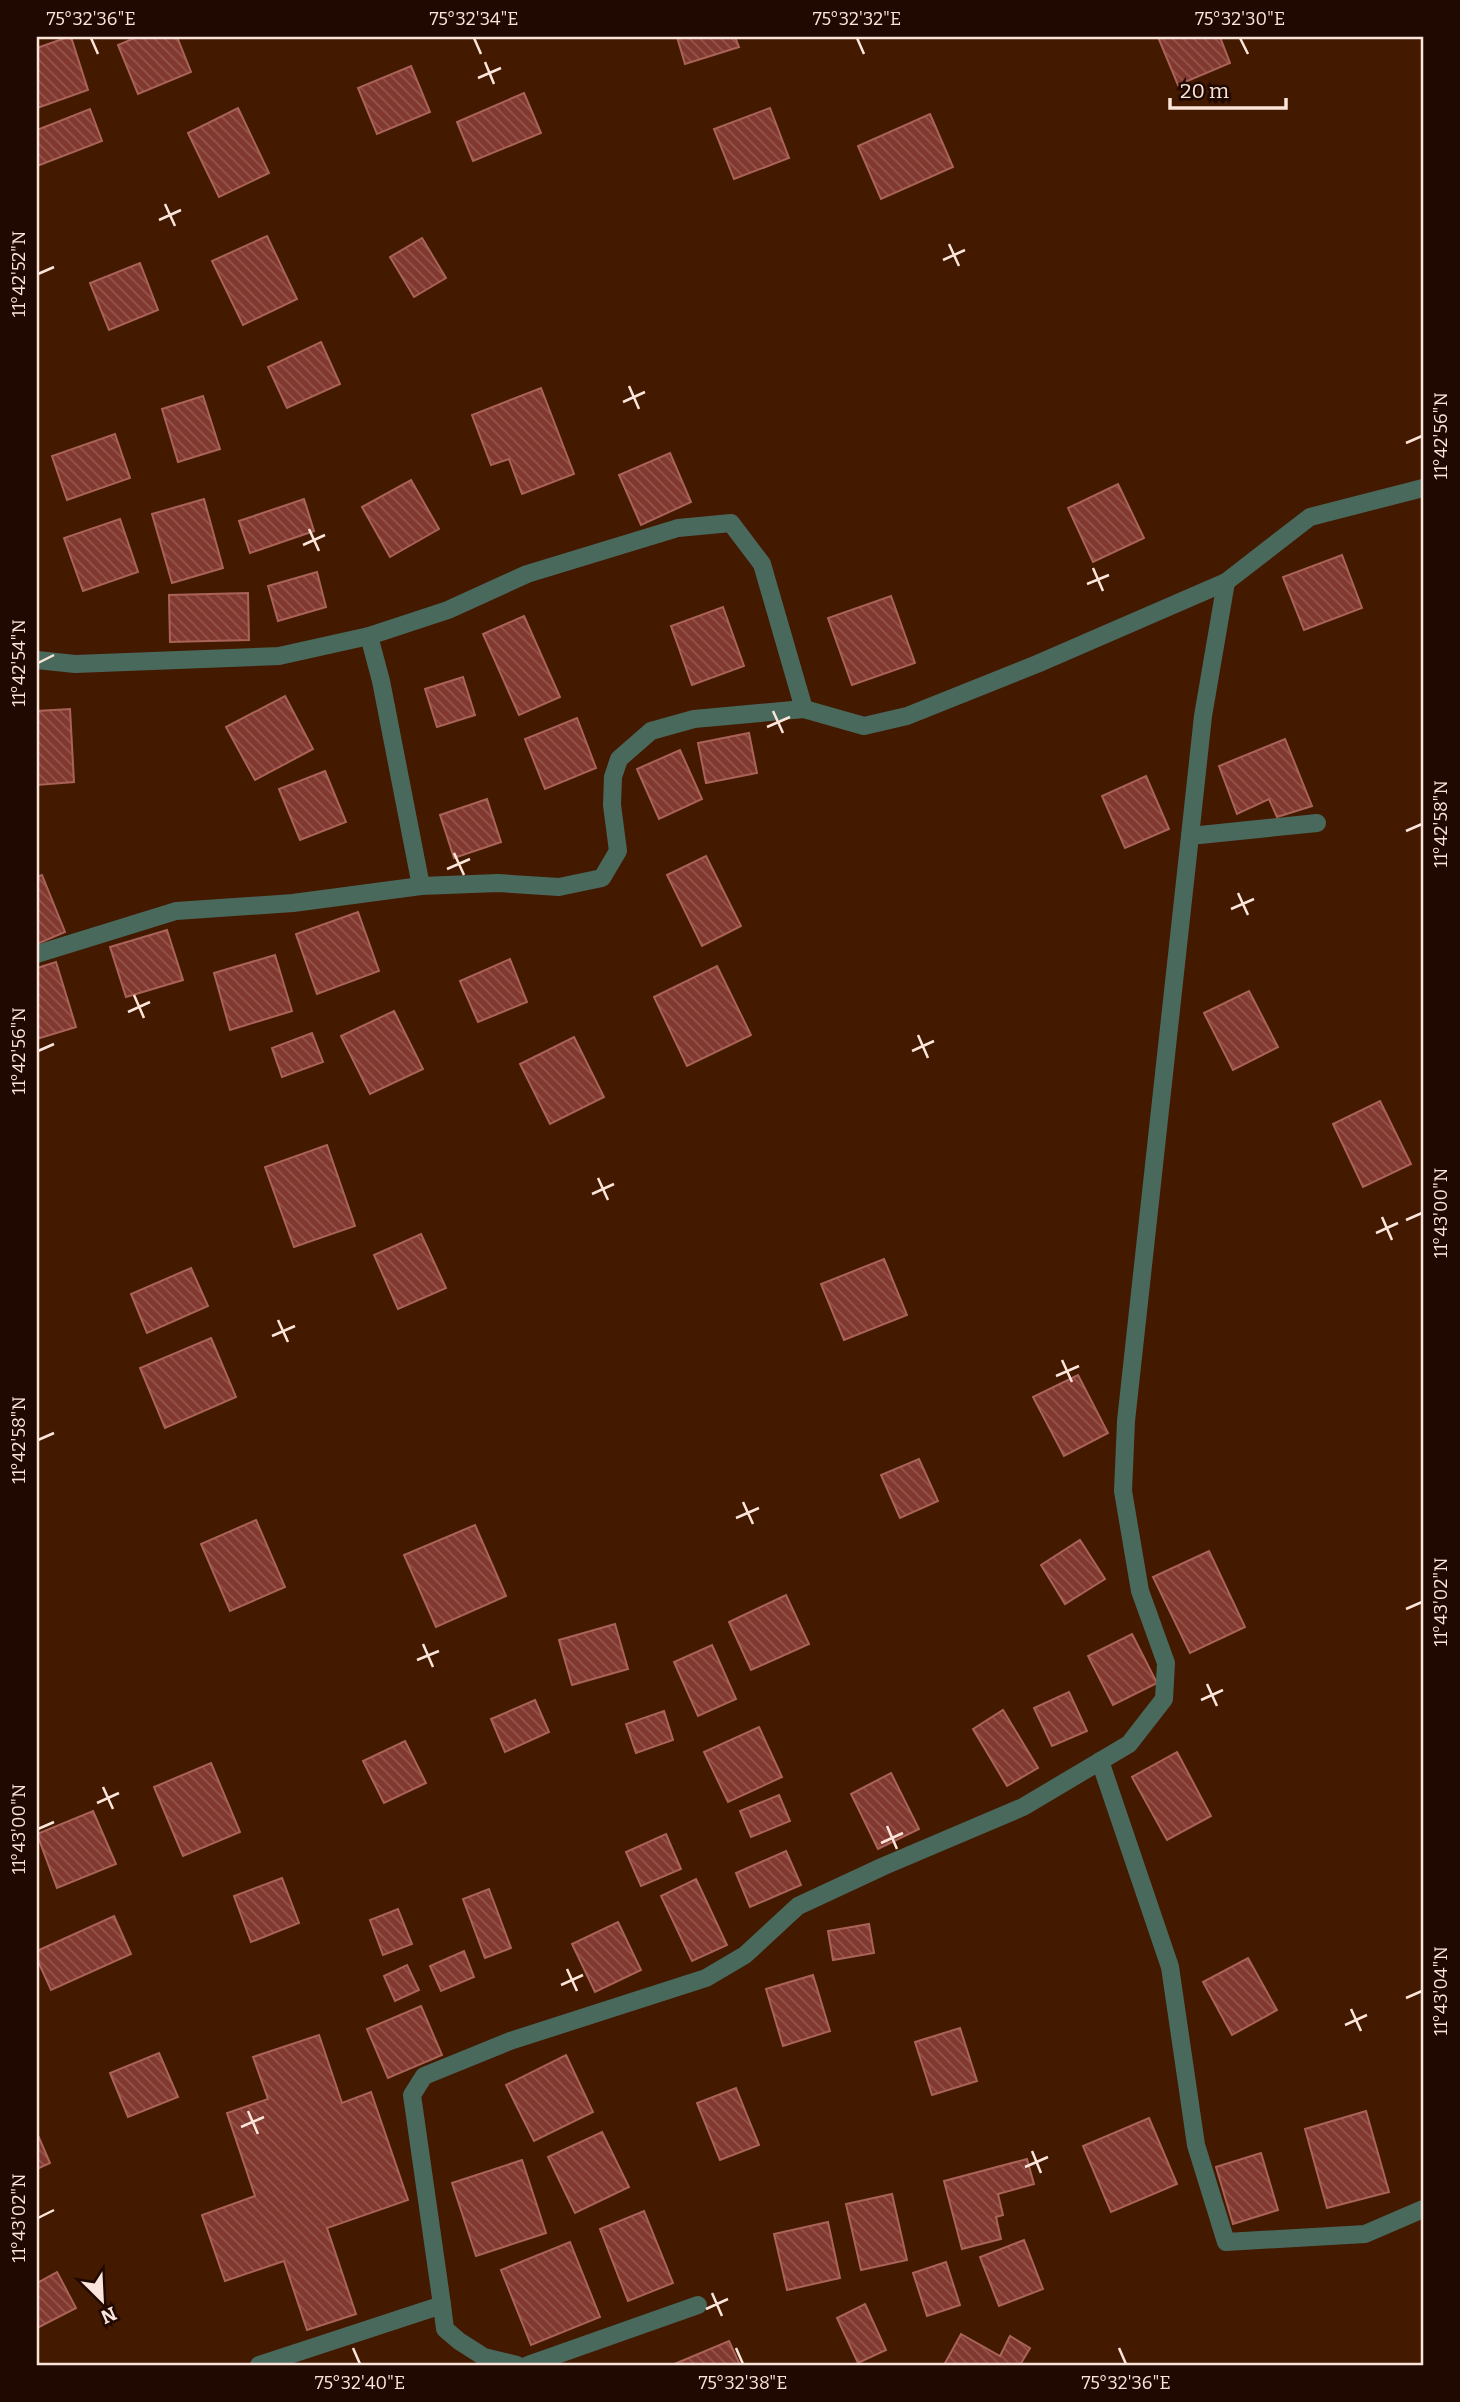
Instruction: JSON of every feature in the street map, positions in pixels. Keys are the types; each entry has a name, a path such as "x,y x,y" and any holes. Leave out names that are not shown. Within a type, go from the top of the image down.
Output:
{"street":[{"path":"37,954 176,911 293,903 421,886 498,884 559,887 602,878 618,851 612,804 613,777 619,759 651,731 694,719 804,709 864,726 907,716 1037,664 1226,582 1310,517 1423,488"},
{"path":"37,660 88,664 279,656 369,636 448,610 527,574 678,528 731,523 762,564 804,709"},
{"path":"517,2365 484,2357 458,2341 445,2329 412,2095 424,2076 510,2041 706,1978 745,1955 799,1906 884,1866 1023,1807 1129,1744 1164,1699 1166,1663 1140,1591 1124,1491 1126,1420 1203,716 1226,582"},
{"path":"369,636 381,681 421,886"},
{"path":"1190,835 1317,823"},
{"path":"1100,1761 1170,1967 1196,2145 1226,2242 1365,2234 1423,2209"},
{"path":"259,2365 442,2305"},
{"path":"528,2365 698,2305"}],"building":[{"path":"71,37 88,90 37,108 37,48"},
{"path":"137,37 177,37 191,72 138,94 118,45"},
{"path":"677,37 735,37 739,47 685,64"},
{"path":"1158,37 1220,37 1230,63 1178,85"},
{"path":"411,66 430,112 377,134 358,88"},
{"path":"524,93 541,133 473,161 457,122"},
{"path":"238,108 269,173 219,197 188,133"},
{"path":"770,108 789,158 734,179 714,129"},
{"path":"90,109 102,141 37,166 37,130"},
{"path":"930,114 953,167 881,199 858,146"},
{"path":"267,236 297,299 243,325 212,261"},
{"path":"422,238 446,278 414,297 390,257"},
{"path":"140,263 158,310 109,330 90,283"},
{"path":"321,342 340,384 287,408 268,367"},
{"path":"541,388 574,474 522,494 509,459 491,465 472,415"},
{"path":"203,396 220,449 178,462 162,409"},
{"path":"115,434 130,478 67,500 52,456"},
{"path":"670,453 691,502 641,525 619,475"},
{"path":"411,480 439,529 390,557 362,507"},
{"path":"1118,484 1144,538 1093,562 1068,508"},
{"path":"204,499 223,568 172,583 152,514"},
{"path":"304,499 314,531 250,553 239,521"},
{"path":"120,519 138,572 83,591 64,538"},
{"path":"1342,555 1362,608 1304,630 1283,577"},
{"path":"317,572 326,607 278,621 268,586"},
{"path":"248,593 249,640 170,642 169,595"},
{"path":"891,596 915,663 852,685 828,618"},
{"path":"723,607 744,666 692,685 671,626"},
{"path":"524,616 560,697 519,715 483,634"},
{"path":"463,677 475,715 437,727 425,689"},
{"path":"285,696 313,749 255,780 226,727"},
{"path":"70,709 74,782 37,785 37,711"},
{"path":"577,718 596,768 545,789 525,739"},
{"path":"749,733 757,773 706,783 698,743"},
{"path":"1285,739 1312,806 1277,817 1269,799 1237,814 1219,766"},
{"path":"680,750 702,799 659,819 637,769"},
{"path":"325,771 346,822 300,840 279,789"},
{"path":"1146,776 1169,829 1125,848 1102,796"},
{"path":"487,799 501,842 454,858 440,815"},
{"path":"706,856 741,926 702,946 667,875"},
{"path":"42,875 65,932 37,944 37,877"},
{"path":"358,912 379,971 317,994 296,934"},
{"path":"167,930 183,980 126,997 110,947"},
{"path":"275,955 292,1011 230,1030 214,973"},
{"path":"510,959 527,1002 478,1022 460,981"},
{"path":"56,962 76,1027 37,1039 37,968"},
{"path":"717,966 751,1035 687,1066 654,997"},
{"path":"1249,991 1278,1047 1233,1070 1204,1013"},
{"path":"394,1011 423,1069 370,1094 341,1036"},
{"path":"312,1033 323,1062 282,1077 272,1048"},
{"path":"574,1037 604,1097 550,1124 520,1064"},
{"path":"1380,1101 1411,1164 1363,1187 1333,1124"},
{"path":"327,1145 355,1226 294,1247 265,1167"},
{"path":"421,1234 446,1288 398,1309 374,1255"},
{"path":"884,1259 907,1315 844,1340 821,1284"},
{"path":"191,1268 208,1306 147,1333 131,1294"},
{"path":"211,1338 236,1397 165,1428 140,1368"},
{"path":"1078,1375 1108,1433 1064,1456 1033,1397"},
{"path":"919,1459 938,1501 900,1518 881,1475"},
{"path":"256,1520 285,1587 230,1611 201,1544"},
{"path":"475,1525 506,1596 436,1627 404,1555"},
{"path":"1080,1540 1105,1579 1065,1604 1041,1565"},
{"path":"1209,1551 1245,1627 1190,1653 1153,1577"},
{"path":"786,1595 809,1644 751,1670 729,1622"},
{"path":"615,1624 628,1669 572,1685 559,1640"},
{"path":"1132,1634 1157,1683 1113,1705 1088,1656"},
{"path":"712,1645 736,1699 698,1716 674,1662"},
{"path":"1069,1692 1087,1731 1052,1746 1034,1708"},
{"path":"535,1700 549,1732 505,1752 491,1719"},
{"path":"1003,1710 1038,1768 1007,1786 973,1729"},
{"path":"664,1711 673,1740 636,1753 626,1724"},
{"path":"759,1727 782,1777 728,1802 704,1752"},
{"path":"405,1741 426,1783 384,1803 363,1761"},
{"path":"1177,1752 1211,1816 1167,1840 1132,1777"},
{"path":"211,1763 240,1832 183,1856 154,1787"},
{"path":"891,1773 919,1829 878,1849 851,1794"},
{"path":"779,1795 790,1821 751,1837 740,1811"},
{"path":"93,1811 116,1864 57,1888 37,1834"},
{"path":"666,1834 681,1869 641,1886 626,1852"},
{"path":"786,1851 801,1885 750,1907 736,1873"},
{"path":"282,1878 299,1923 251,1942 234,1896"},
{"path":"696,1879 727,1945 692,1961 661,1896"},
{"path":"489,1889 511,1948 485,1958 463,1899"},
{"path":"398,1909 412,1944 383,1955 370,1920"},
{"path":"114,1916 131,1954 51,1990 37,1959 37,1951"},
{"path":"618,1922 641,1970 595,1992 572,1944"},
{"path":"869,1924 874,1953 833,1960 828,1931"},
{"path":"464,1951 474,1977 441,1991 430,1966"},
{"path":"1248,1958 1277,2010 1232,2035 1203,1982"},
{"path":"407,1965 419,1990 395,2001 384,1976"},
{"path":"813,1975 830,2031 783,2046 766,1989"},
{"path":"421,2006 442,2055 388,2078 367,2029"},
{"path":"960,2028 977,2081 932,2095 915,2042"},
{"path":"319,2035 342,2103 371,2092 408,2200 327,2228 356,2314 307,2330 284,2261 225,2281 202,2215 255,2196 227,2113 268,2099 253,2057"},
{"path":"159,2053 178,2097 128,2117 110,2073"},
{"path":"566,2055 593,2112 534,2141 506,2085"},
{"path":"736,2088 759,2145 720,2160 697,2103"},
{"path":"1366,2111 1389,2192 1327,2208 1305,2129"},
{"path":"1149,2118 1177,2184 1111,2212 1083,2146"},
{"path":"602,2132 629,2187 575,2213 548,2157"},
{"path":"37,2133 50,2163 37,2169"},
{"path":"1261,2153 1278,2210 1233,2224 1216,2167"},
{"path":"1027,2159 1034,2184 998,2194 1003,2215 996,2217 1001,2239 962,2249 944,2181"},
{"path":"522,2160 546,2233 476,2256 452,2183"},
{"path":"892,2194 907,2260 861,2270 846,2204"},
{"path":"644,2211 673,2283 628,2301 600,2229"},
{"path":"828,2222 840,2278 787,2290 774,2234"},
{"path":"1024,2240 1043,2289 999,2306 980,2257"},
{"path":"570,2242 600,2317 531,2345 501,2270"},
{"path":"946,2262 960,2305 927,2316 913,2273"},
{"path":"57,2272 76,2308 37,2328 37,2283"},
{"path":"865,2304 886,2350 858,2363 837,2318"},
{"path":"961,2334 1000,2356 1010,2336 1030,2348 1020,2365 944,2365"},
{"path":"729,2341 740,2365 672,2365"}]}
